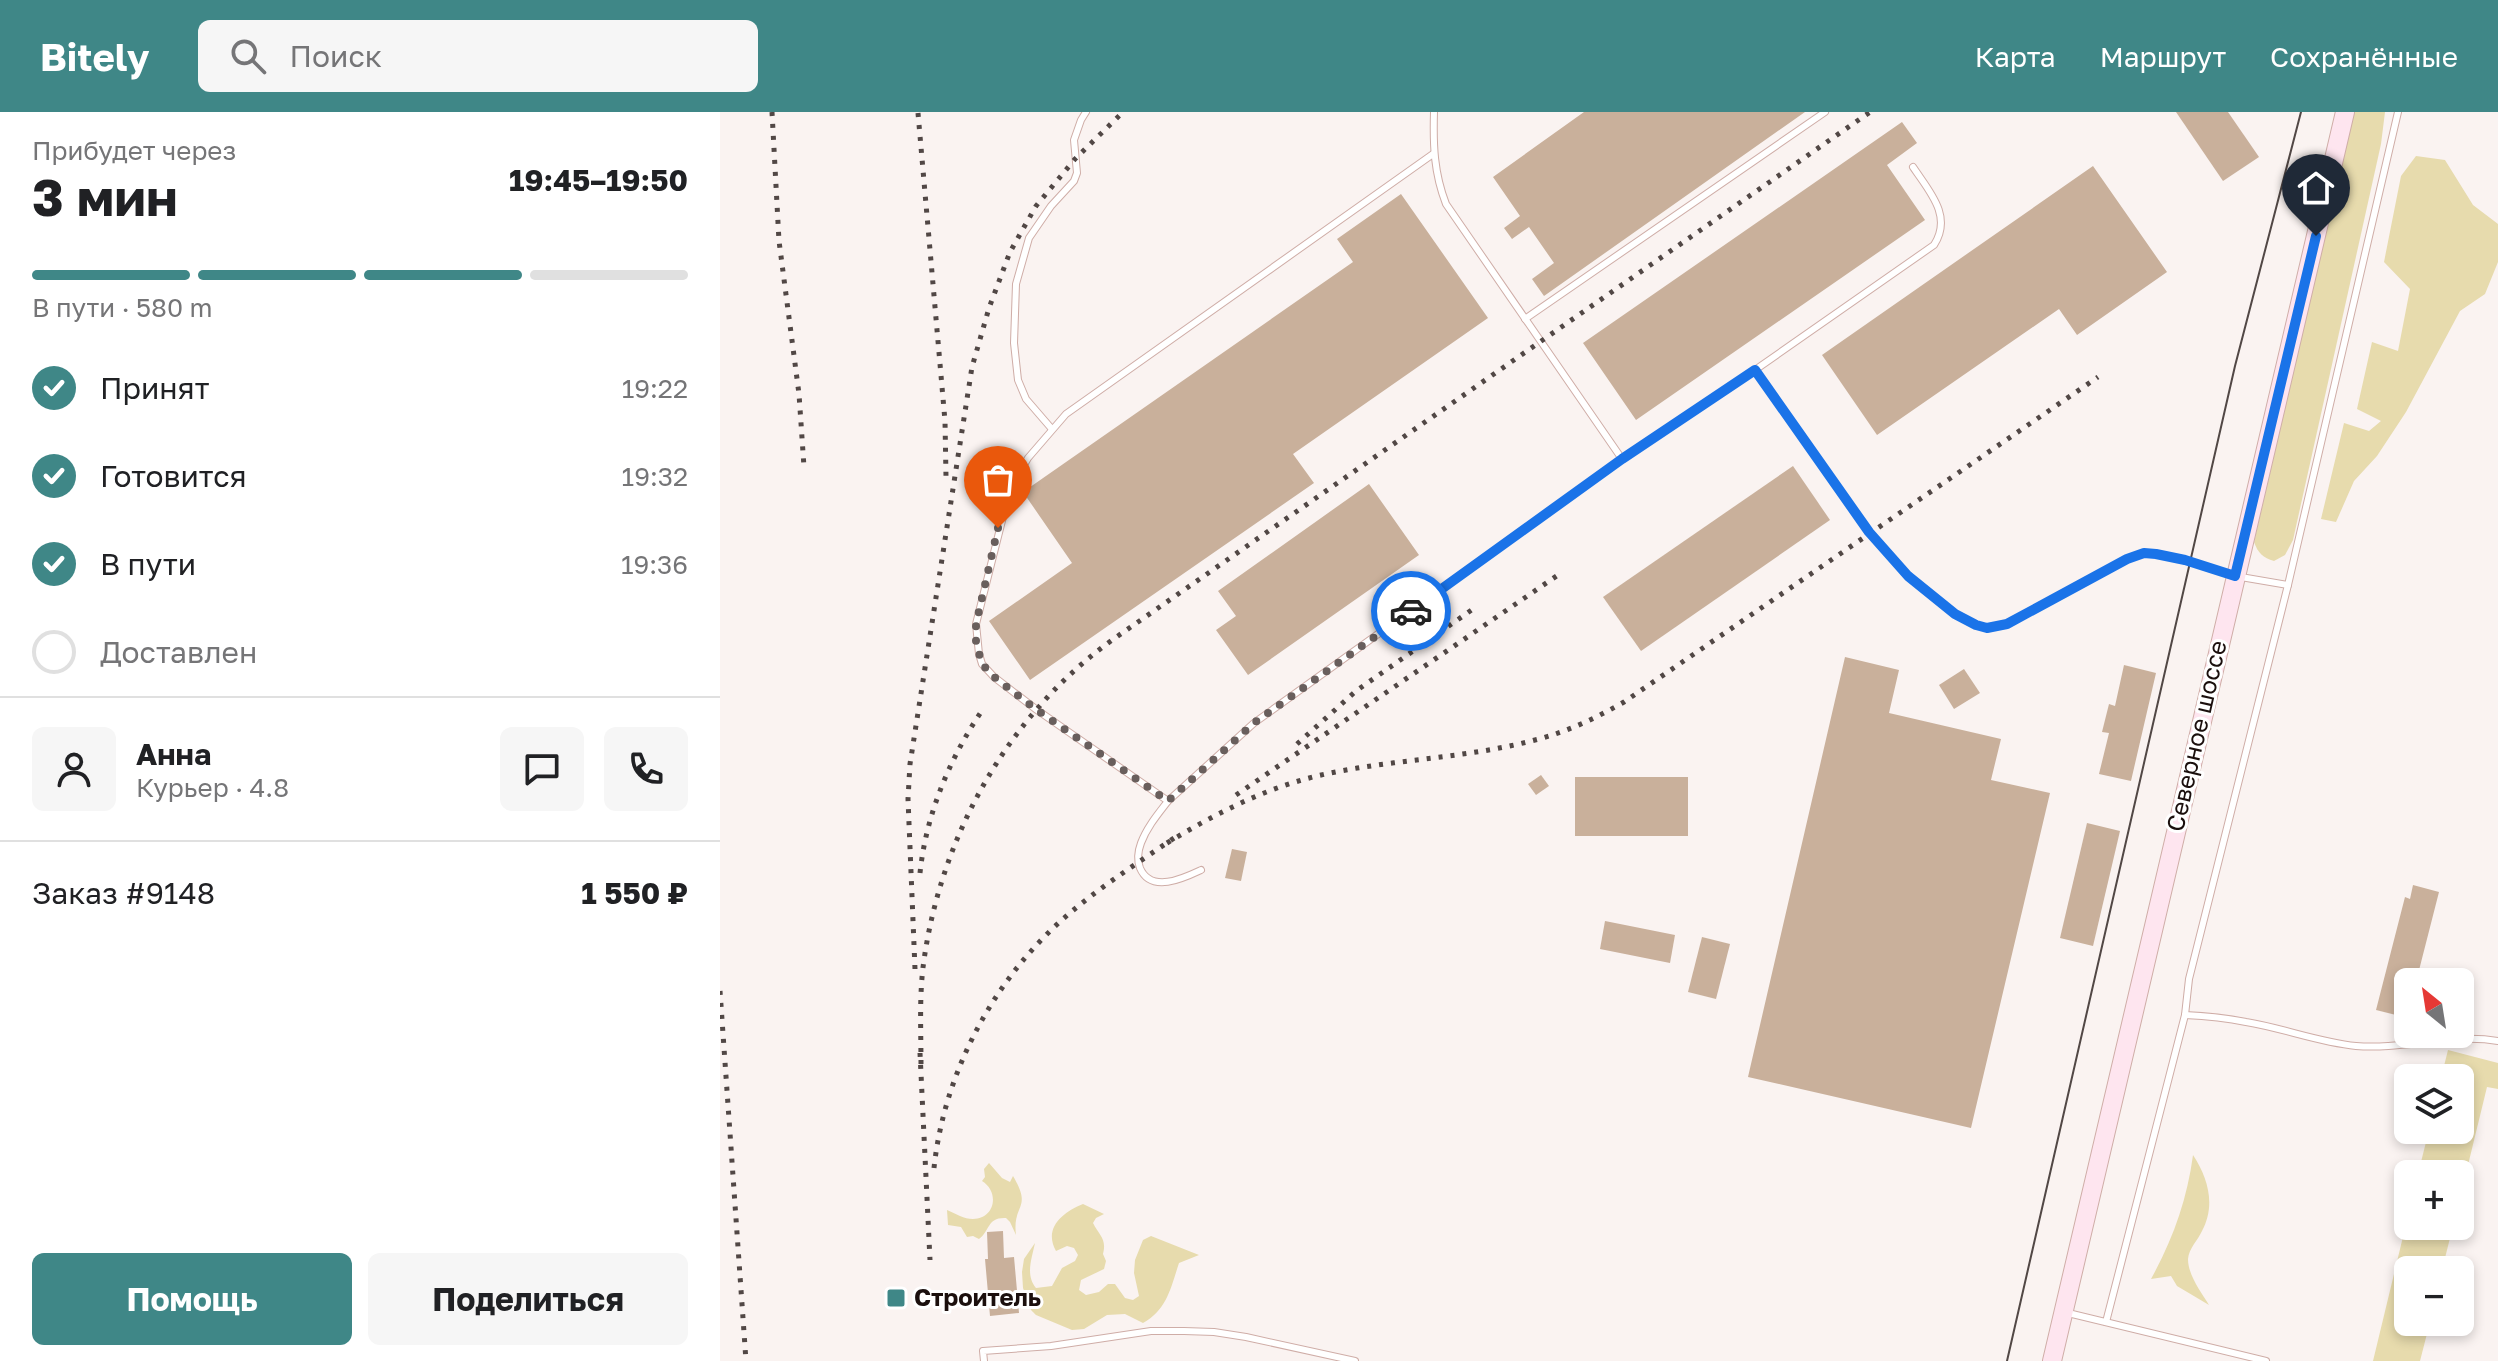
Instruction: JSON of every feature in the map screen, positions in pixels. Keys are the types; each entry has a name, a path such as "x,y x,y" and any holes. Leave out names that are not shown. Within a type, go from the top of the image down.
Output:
{"main road":[{"name":"Северное шоссе","path":"2052,1361 2345,112"}],"lane":[{"path":"1051,428 1026,399 1018,380 1014,343 1016,284 1029,238 1074,181 1077,173 1074,140 1086,112"},
{"path":"1434,112 1433,154 1446,204 1622,459"},
{"path":"1525,319 1825,112"},
{"path":"2106,1322 2185,1015 2189,979 2288,585 2398,112"},
{"path":"1168,801 1037,710 988,671 979,654 976,624 1003,507 1018,473 1051,428 1087,398 1433,154"},
{"path":"1201,870 1168,883 1145,877 1141,871 1138,852 1141,842 1168,801 1254,723 1622,459 1934,245 1942,227 1941,216 1937,203 1913,167"},
{"path":"1755,370 1869,532 1893,560 1925,591 1955,614 1976,625 1987,628 2007,624 2127,559 2144,553 2185,560 2235,576 2288,585"},
{"path":"2185,1015 2248,1022 2356,1046 2402,1047 2472,1039 2498,1041"},
{"path":"2063,1312 2266,1361"},
{"path":"984,1361 983,1351 1051,1346 1151,1331 1214,1332 1355,1361"}],"shaded area":[{"path":"2354,112 2385,112 2381,144 2293,540 2285,555 2274,561 2261,554 2254,542"},
{"path":"2416,156 2445,160 2473,205 2498,224 2498,262 2485,294 2460,311 2406,412 2377,456 2354,481 2336,522 2321,519 2344,423 2369,431 2381,421 2357,409 2372,342 2398,351 2410,289 2384,262 2401,176"},
{"path":"2448,1050 2498,1063 2498,1089 2487,1087 2474,1140 2474,1064 2444,1064"},
{"path":"2426,1144 2473,1144 2469,1160 2422,1160"},
{"path":"2193,1155 2206,1182 2209,1211 2188,1259 2190,1271 2209,1305 2177,1286 2171,1276 2151,1279 2178,1219"},
{"path":"989,1163 1002,1178 1010,1182 1013,1176 1019,1187 1022,1201 1016,1235 1010,1222 1000,1218 992,1222 979,1239 967,1237 961,1227 948,1225 947,1210 970,1219 986,1215 993,1198 982,1181 984,1169"},
{"path":"1083,1204 1104,1214 1093,1223 1103,1241 1106,1261 1104,1269 1081,1280 1079,1290 1086,1295 1099,1292 1108,1284 1115,1284 1125,1298 1133,1300 1139,1296 1134,1273 1135,1260 1143,1240 1151,1236 1199,1255 1179,1263 1163,1305 1143,1323 1125,1314 1107,1315 1084,1329 1072,1330 1031,1310 1023,1288 1024,1259 1035,1243 1031,1278 1036,1288 1052,1286 1062,1268 1075,1261 1078,1255 1074,1248 1067,1246 1056,1251 1052,1235 1054,1228 1062,1216"},
{"path":"2402,1240 2450,1240 2446,1256 2398,1256"},
{"path":"2394,1274 2394,1336 2426,1336 2420,1361 2373,1361"}],"building":[{"path":"1584,112 1805,112 1544,296 1532,279 1554,263 1529,227 1512,239 1504,228 1520,216 1493,177"},
{"path":"2176,112 2228,112 2259,157 2223,181"},
{"path":"1902,122 1917,143 1887,165 1925,220 1636,420 1583,343"},
{"path":"2093,166 2167,272 2077,335 2059,309 1877,435 1822,355"},
{"path":"1401,194 1488,318 1293,454 1314,483 1030,680 989,621 1072,563 1023,492 1353,262 1337,239"},
{"path":"1793,466 1830,520 1641,651 1603,597"},
{"path":"1369,484 1419,555 1248,675 1216,630 1236,616 1218,591"},
{"path":"1845,657 1899,670 1889,713 2001,739 1991,780 2050,793 1971,1128 1748,1077"},
{"path":"2124,665 2156,673 2131,781 2099,774 2109,733 2102,732 2109,704 2115,706"},
{"path":"1964,669 1980,693 1954,709 1939,685"},
{"path":"1541,775 1549,786 1536,795 1528,784"},
{"path":"1575,777 1688,777 1688,836 1575,836"},
{"path":"2087,823 2120,831 2093,946 2060,938"},
{"path":"1232,849 1247,852 1241,881 1225,878"},
{"path":"2413,885 2439,892 2420,968 2394,968 2394,1014 2376,1010 2405,897 2410,899"},
{"path":"1605,921 1675,935 1670,963 1600,949"},
{"path":"1702,937 1730,944 1716,999 1688,992"},
{"path":"1003,1231 1004,1258 1014,1257 1019,1313 990,1316 985,1259 988,1259 987,1232"}],"tram line":[{"path":"2007,1361 2235,366 2301,112"}],"railway":[{"path":"772,112 779,241 799,394 804,467"},
{"path":"915,969 908,799 910,764 972,367 1010,252 1036,206 1075,159 1123,112"},
{"path":"921,1064 924,960 933,913 947,867 987,779 1013,739 1043,702 1077,668 1115,638 1870,112"},
{"path":"918,113 945,421 946,477"},
{"path":"1167,843 1240,804 1297,781 1344,770 1508,746 1558,733 1603,714 2098,377"},
{"path":"1236,795 1561,573"},
{"path":"1297,744 1356,691 1473,609"},
{"path":"920,873 928,830 941,789 959,749 981,712"},
{"path":"934,1168 948,1098 960,1065 976,1032 1014,971 1037,944 1076,908 1177,836"},
{"path":"720,991 746,1361"},
{"path":"920,1053 930,1260"}],"way so far":[{"path":"998,528 976,624 976,642 982,664 1037,710 1168,801 1254,723 1411,611"}],"place":[{"name":"Строитель","path":"896,1298"}],"route":[{"path":"1411,611 1622,459 1755,370 1869,532 1893,560 1925,591 1955,614 1976,625 1997,628 2007,624 2127,559 2144,553 2185,560 2235,576 2316,236"}]}
